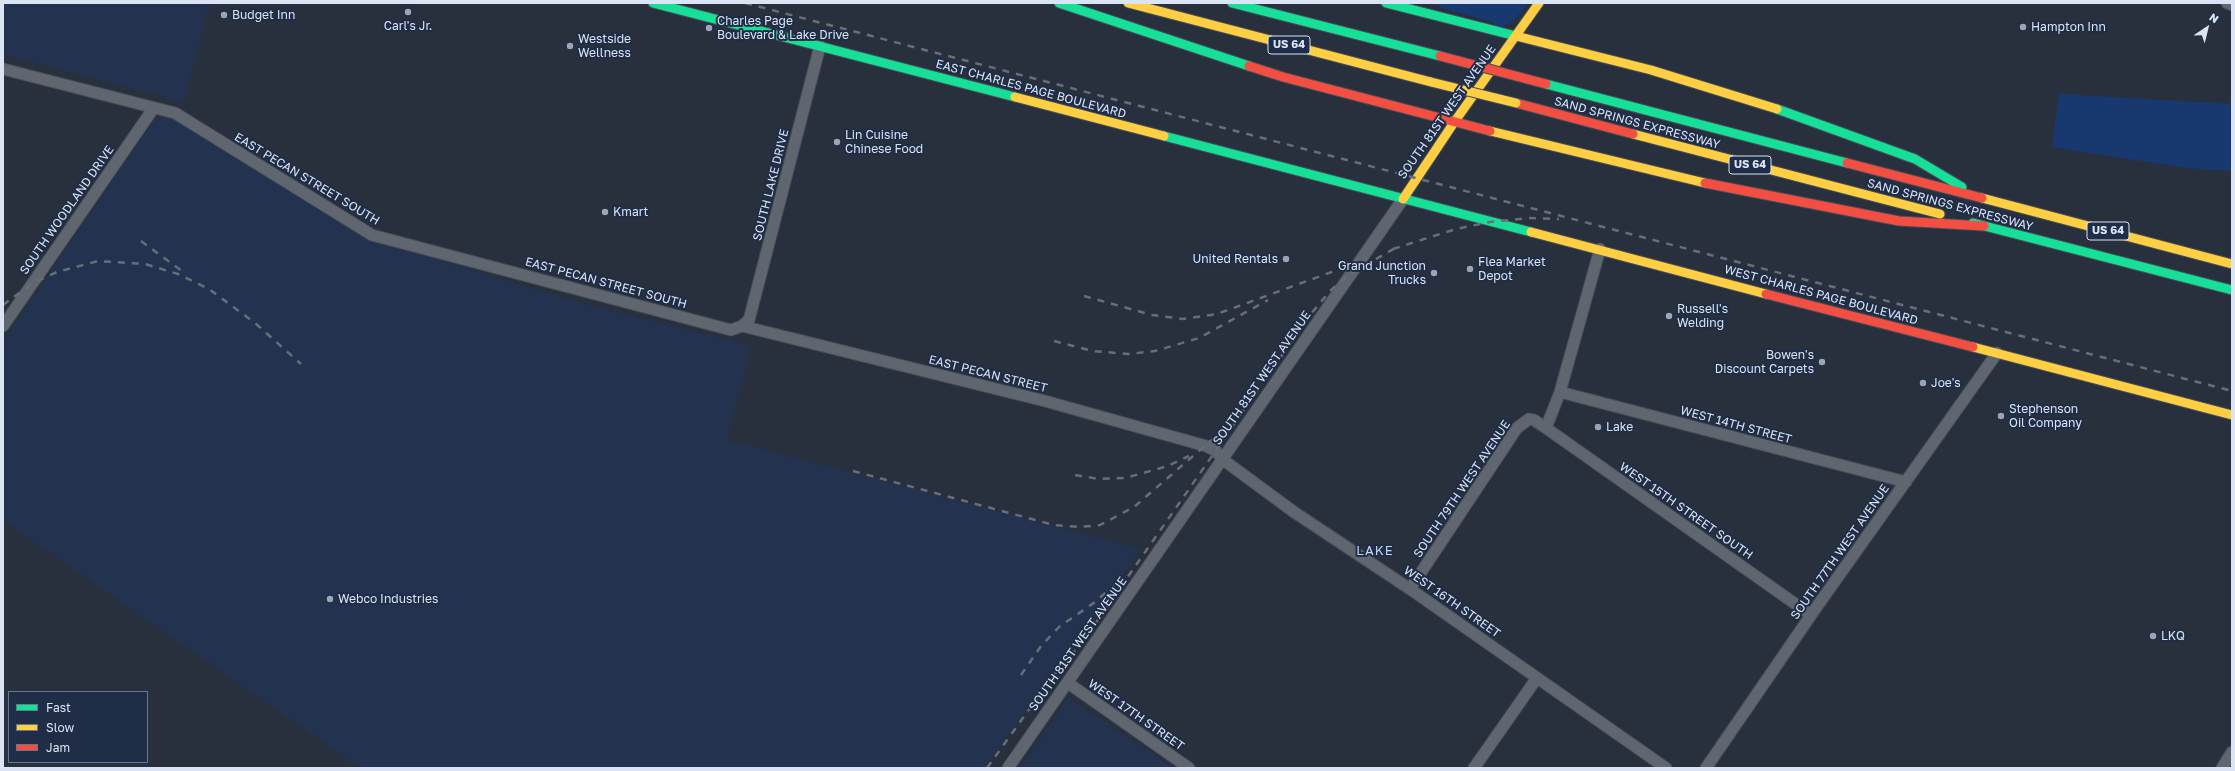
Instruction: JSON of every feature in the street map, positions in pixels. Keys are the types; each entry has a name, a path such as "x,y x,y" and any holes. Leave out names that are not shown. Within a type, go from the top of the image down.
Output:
{"main road":[{"name":"EAST CHARLES PAGE BOULEVARD","path":"653,3 1403,199"},
{"path":"1059,3 1284,77 1721,187 1899,221 1984,226"},
{"name":"SAND SPRINGS EXPRESSWAY","path":"1128,3 2232,290"},
{"name":"SAND SPRINGS EXPRESSWAY","path":"1232,3 1440,56 2232,264"},
{"path":"1386,3 1651,70 1781,110 1915,159 1983,199"},
{"name":"SOUTH 81ST WEST AVENUE","path":"1403,199 1455,121 1539,3"},
{"name":"WEST CHARLES PAGE BOULEVARD","path":"1403,199 1600,249 2232,415"}],"street":[{"path":"2227,3 2232,5"},
{"name":"SOUTH LAKE DRIVE","path":"742,326 750,320 820,46"},
{"name":"EAST PECAN STREET SOUTH","path":"3,69 153,109 175,113 372,235 731,330 742,326"},
{"name":"SOUTH WOODLAND DRIVE","path":"3,326 153,109"},
{"name":"SOUTH 81ST WEST AVENUE","path":"1008,768 1403,199"},
{"path":"1546,428 1560,392 1600,249"},
{"name":"EAST PECAN STREET","path":"742,326 1067,407 1206,446 1216,450 1222,458"},
{"name":"SOUTH 77TH WEST AVENUE","path":"1706,768 1811,615 1997,353"},
{"name":"WEST 14TH STREET","path":"1560,392 1906,482"},
{"name":"SOUTH 79TH WEST AVENUE","path":"1410,589 1517,428 1529,419 1534,420 1546,428"},
{"name":"WEST 15TH STREET SOUTH","path":"1546,428 1811,615"},
{"name":"WEST 16TH STREET","path":"1222,458 1294,512 1410,589 1666,768"},
{"path":"1474,768 1537,678"},
{"name":"WEST 17TH STREET","path":"1068,683 1189,768"},
{"path":"2222,768 2232,752"}],"shaded area":[{"path":"3,3 210,3 184,102 3,55"},
{"path":"1433,3 1529,3 1512,22 1502,27 1493,25 1493,22 1444,9"},
{"path":"2059,94 2232,104 2232,171 2187,168 2052,147"},
{"path":"156,117 174,118 370,240 589,305 751,345 727,440 1141,549 985,768 361,768 3,520 3,341"},
{"path":"1068,698 1173,767 1020,768"}],"railway":[{"path":"745,3 2232,391"},
{"path":"1393,249 1456,229 1490,222 1529,218 1559,219"},
{"path":"141,241 186,274"},
{"path":"987,768 1053,676 1084,640 1310,315 1331,290 1350,274 1397,247"},
{"path":"1084,296 1152,315 1183,319 1217,314 1367,259"},
{"path":"3,305 33,283 57,272 98,261 145,264 178,274 209,289 255,323 301,364"},
{"path":"1054,341 1093,351 1129,354 1155,351 1199,338 1268,300"},
{"path":"853,471 1054,525 1079,527 1100,525 1134,507 1229,425"},
{"path":"1075,475 1099,479 1125,478 1168,466 1189,456"},
{"path":"1021,675 1041,646 1059,627 1095,602 1118,582"}],"traffic: fast":[{"path":"653,3 1015,97"},
{"path":"1059,3 1249,66"},
{"path":"1232,3 1440,56"},
{"path":"1386,3 1516,36"},
{"path":"1546,84 1847,163"},
{"path":"1777,109 1915,159 1962,187"},
{"path":"1164,136 1531,232"},
{"path":"1973,223 2232,290"}],"traffic: slow":[{"path":"1128,3 1431,82"},
{"path":"1403,199 1455,121 1539,3"},
{"path":"1516,36 1651,70 1777,109"},
{"path":"1431,82 1516,103"},
{"path":"1015,97 1164,136"},
{"path":"1490,131 1705,183"},
{"path":"1633,134 1940,214"},
{"path":"1982,198 2232,264"},
{"path":"1531,232 1766,294"},
{"path":"1973,347 2232,415"}],"traffic: jam":[{"path":"1440,56 1546,84"},
{"path":"1249,66 1283,77 1490,131"},
{"path":"1516,103 1633,134"},
{"path":"1847,163 1982,198"},
{"path":"1705,183 1899,221 1984,226"},
{"path":"1766,294 1973,347"}],"place":[{"name":"Carl's Jr.","path":"408,12"},
{"name":"Budget Inn","path":"224,15"},
{"name":"Hampton Inn","path":"2023,27"},
{"name":"Charles Page Boulevard & Lake Drive","path":"709,28"},
{"name":"Westside Wellness","path":"570,46"},
{"name":"Lin Cuisine Chinese Food","path":"837,142"},
{"name":"Kmart","path":"605,212"},
{"name":"United Rentals","path":"1286,259"},
{"name":"Flea Market Depot","path":"1470,269"},
{"name":"Grand Junction Trucks","path":"1434,273"},
{"name":"Russell's Welding","path":"1669,316"},
{"name":"Bowen's Discount Carpets","path":"1822,362"},
{"name":"Joe's","path":"1923,383"},
{"name":"Stephenson Oil Company","path":"2001,416"},
{"name":"Lake","path":"1598,427"},
{"name":"Webco Industries","path":"330,599"},
{"name":"LKQ","path":"2153,636"}],"district":[{"name":"LAKE","path":"1375,551"}]}
